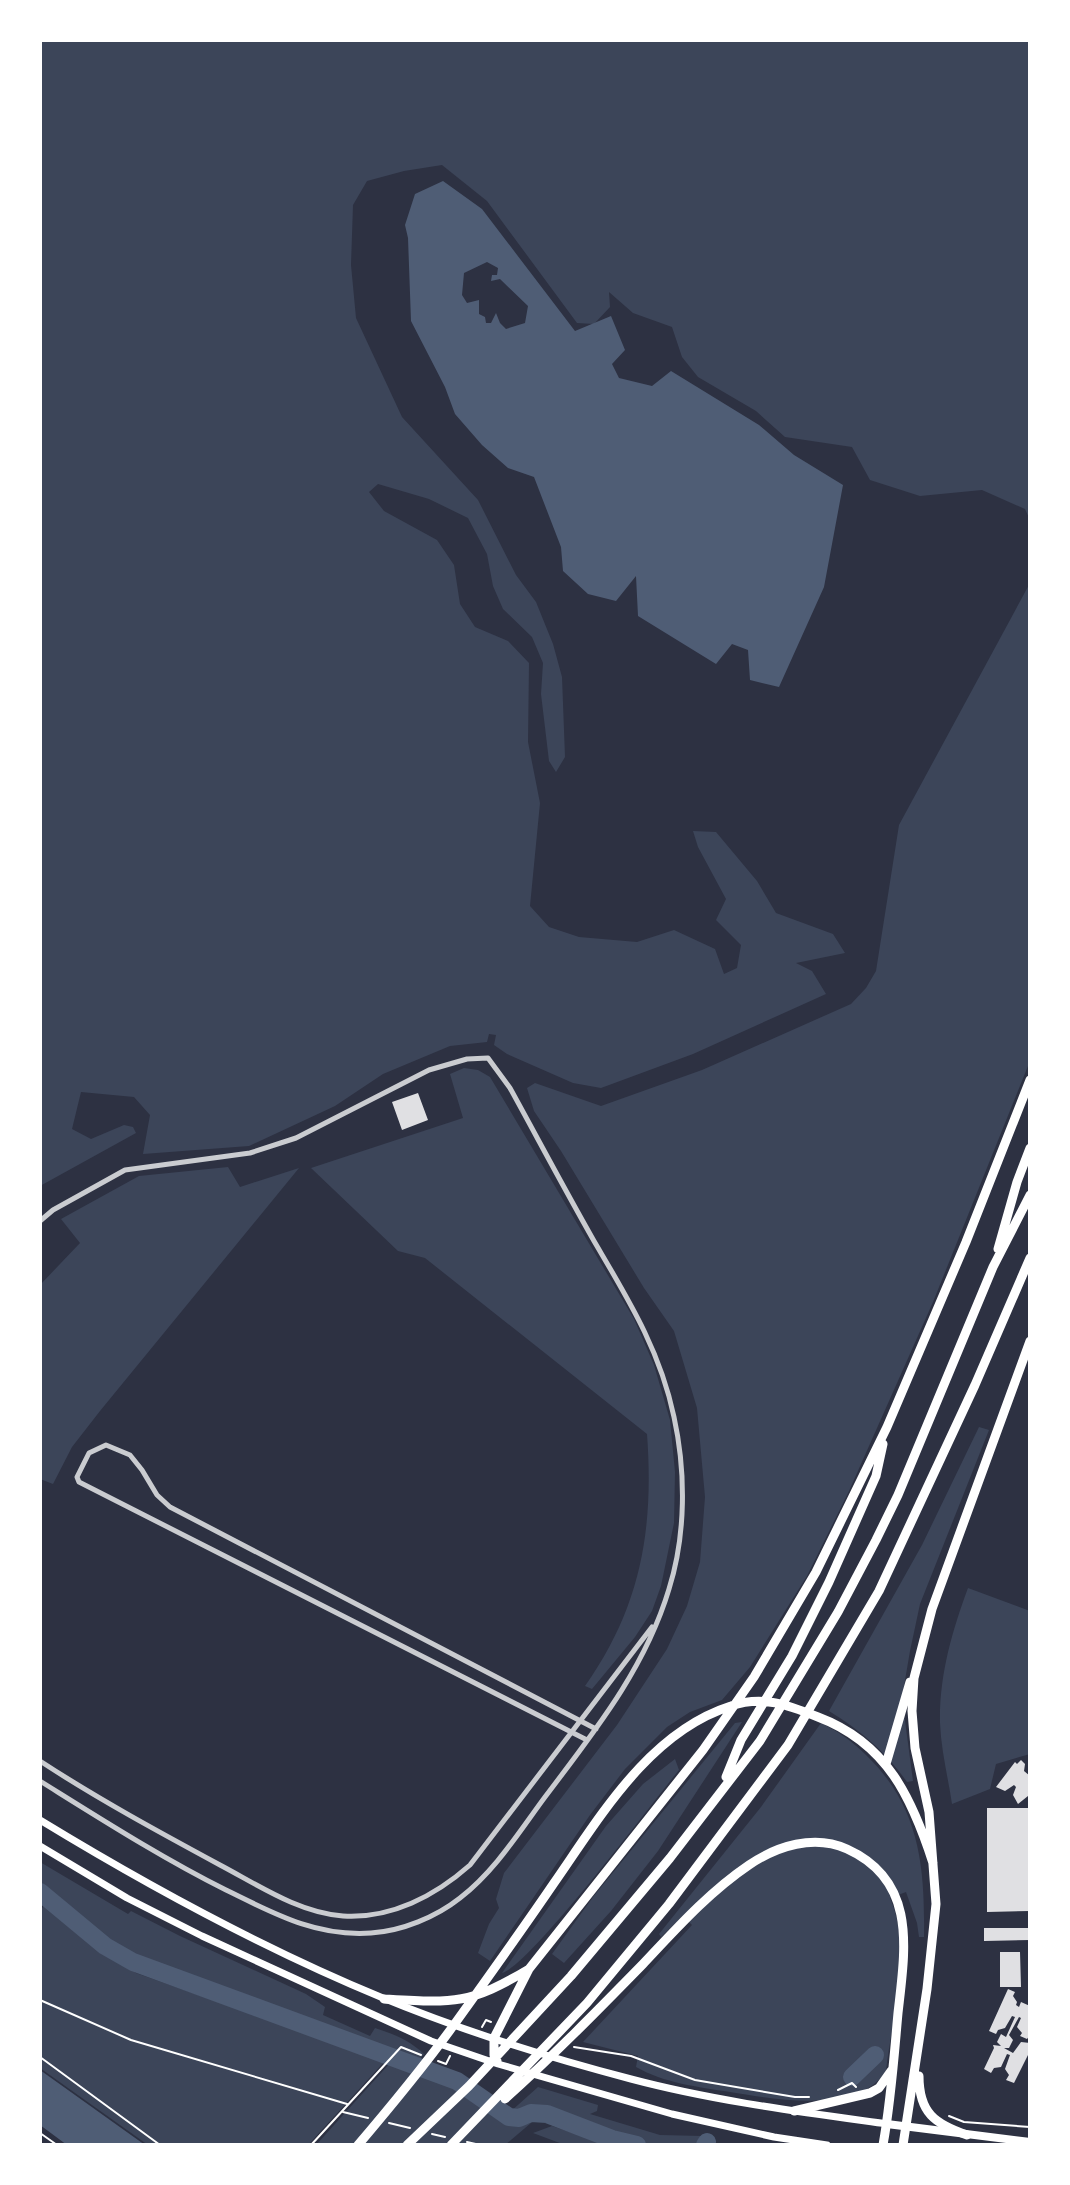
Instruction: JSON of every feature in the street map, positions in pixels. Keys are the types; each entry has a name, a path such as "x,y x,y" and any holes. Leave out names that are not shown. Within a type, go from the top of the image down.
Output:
{"highway":[{"path":"498,2064 494,2055 494,2038 529,1969 703,1750 754,1677 816,1572 887,1427 966,1242 1030,1080"},
{"path":"993,1267 1030,1148"},
{"path":"407,2145 508,2046 646,1887 760,1741 838,1612 898,1495 993,1267 1030,1195"},
{"path":"454,2143 587,2003 669,1904 788,1745 860,1628 907,1535 1030,1261"},
{"path":"886,1764 932,1609 1030,1341"},
{"path":"722,1788 741,1740 792,1656 829,1582 876,1476 887,1427"},
{"path":"903,2145 919,2049 936,1904 929,1812 913,1728 912,1698 920,1652"},
{"path":"358,2145 436,2049 597,1820 653,1755 694,1723 747,1701 781,1702 850,1733 886,1764 899,1781 918,1817 933,1863"},
{"path":"454,2143 542,2066 678,1927 734,1876 768,1853 787,1846 815,1843 842,1847 859,1854 883,1877 900,1906 905,1947 895,2064 883,2145"},
{"path":"384,1999 462,2001 494,1990 529,1969"},
{"path":"919,2049 919,2085 923,2105 929,2115 943,2126 967,2135"},
{"path":"794,2111 870,2093 886,2080 895,2064"},
{"path":"887,2124 1030,2142"}],"main road":[{"path":"40,1820 210,1917 384,1999 438,2019 632,2079 794,2111 887,2124"},
{"path":"40,1846 127,1898 202,1936 431,2041 498,2064 702,2121 827,2145"},
{"path":"431,2041 441,2039 445,2031 438,2019"}],"street":[{"path":"40,1221 53,1210 125,1170 250,1153 296,1138 429,1070 467,1059 488,1058 510,1088 639,1317 661,1364 675,1419 682,1470 681,1523 670,1589 649,1645 596,1729 501,1857 462,1897 440,1912 399,1928 372,1933 325,1931 270,1913 131,1838 40,1781"},
{"path":"587,1740 79,1482 77,1477 89,1453 106,1445 130,1455 157,1495 170,1507 596,1729"},
{"path":"40,1761 140,1823 304,1907 346,1916 394,1910 451,1881 487,1844 570,1731 642,1643 659,1616"}],"path":[{"path":"40,2000 131,2040 348,2104"},
{"path":"564,2044 631,2056 695,2080 795,2097 816,2096"},
{"path":"311,2145 395,2054"},
{"path":"40,2057 160,2145"},
{"path":"835,2091 852,2083"},
{"path":"947,2114 964,2122 1030,2127"},
{"path":"40,2133 57,2145"}],"shaded area":[{"path":"40,40 1030,40 1030,520 1025,509 982,490 920,496 870,480 852,447 785,437 756,411 698,377 682,357 672,327 633,313 609,292 610,307 594,324 577,323 487,201 442,165 367,181 353,205 351,265 356,318 402,417 478,500 516,575 536,602 562,677 565,757 556,772 549,761 541,694 543,663 532,637 503,609 493,586 487,554 468,518 429,499 378,484 369,492 384,511 437,540 454,565 460,604 475,627 508,641 529,663 528,742 540,803 530,906 549,927 579,937 637,942 674,930 715,949 724,974 737,968 741,945 716,920 726,899 698,847 693,831 716,832 757,881 776,913 833,934 845,953 796,963 812,971 826,994 693,1054 601,1088 573,1083 507,1054 494,1045 496,1035 489,1034 487,1042 450,1046 383,1074 335,1106 249,1146 143,1154 150,1115 134,1097 81,1092 72,1129 91,1139 124,1125 133,1127 136,1133 40,1186"},
{"path":"443,181 482,209 575,331 611,316 625,350 612,364 619,378 652,386 671,371 759,425 794,455 843,485 824,587 779,687 750,680 748,650 732,644 716,664 638,616 636,576 616,601 588,594 563,571 561,547 534,477 508,468 482,445 455,414 445,387 411,321 405,225 415,194","holes":["487,262 498,268 497,275 492,275 491,281 500,279 528,306 525,323 506,329 496,313 491,323 486,323 485,317 479,314 479,300 467,303 462,295 464,273"]},
{"path":"1030,583 1030,1061 933,1302 849,1491 807,1576 750,1667 722,1700 690,1712 667,1727 625,1769 490,1961 478,1953 499,1908 496,1899 504,1873 617,1725 667,1649 687,1606 700,1562 705,1497 697,1408 674,1331 534,1111 527,1088 535,1083 601,1106 702,1070 851,1004 876,971 899,825"},
{"path":"464,1068 478,1070 490,1077 634,1319 654,1365 670,1420 675,1472 674,1523 661,1586 652,1611 635,1637 592,1689 585,1686 619,1627 640,1566 648,1502 647,1434 425,1258 398,1251 311,1168 463,1118 450,1074"},
{"path":"228,1167 240,1187 299,1168 100,1411 72,1447 53,1484 40,1479 40,1285 80,1243 61,1219 139,1176"},
{"path":"979,1427 989,1430 920,1604 910,1651 902,1698 913,1781 907,1782 872,1742 829,1711 922,1545"},
{"path":"968,1588 1030,1611 1030,1754 996,1764 990,1789 952,1804 942,1743 940,1705 948,1654"},
{"path":"742,1722 658,1851 611,1911 564,1963 552,1954 593,1897 735,1723"},
{"path":"821,1723 856,1746 884,1775 898,1795 916,1839 923,1886 924,1937 919,1937 906,1892 890,1898 897,1918 900,1961 886,2071 873,2085 856,2094 836,2099 769,2098 670,2081 636,2067 638,2056 583,2042 692,1925 683,1916 661,1937 659,1934 761,1807"},
{"path":"675,1759 679,1770 591,1881 538,1943 517,1964 502,1973 606,1826 643,1784"},
{"path":"40,1862 128,1914 131,1911 306,1994 325,2007 323,2015 370,2036 375,2028 389,2033 407,2041 424,2054 417,2063 134,1958 107,1943 40,1885"},
{"path":"40,1897 46,1902 45,1905 100,1952 136,1973 385,2061 308,2145 148,2145 40,2068 40,1912 44,1905"},
{"path":"390,2063 450,2085 497,2119 518,2125 531,2123 505,2145 316,2145"},
{"path":"40,2070 145,2145 67,2145 40,2125"},
{"path":"538,2087 598,2105 597,2111 590,2114 660,2135 703,2136 696,2145 651,2145 537,2108 509,2113"},
{"path":"552,2126 608,2145 565,2145 533,2133"}],"building":[{"path":"418,1093 428,1120 402,1130 392,1102"},
{"path":"1021,1760 1025,1764 1024,1771 1030,1776 1030,1791 1018,1804 1013,1795 1014,1785 1005,1791 996,1787 1015,1762 1017,1764"},
{"path":"987,1808 1030,1808 1030,1911 987,1912"},
{"path":"984,1928 1030,1928 1030,1940 984,1941"},
{"path":"1000,1952 1020,1952 1021,1987 1000,1987"},
{"path":"1008,1989 1015,1992 1016,2005 1019,2007 1021,2002 1030,2006 1030,2035 1027,2039 1020,2036 1022,2033 1017,2027 1019,2017 1009,2035 1013,2040 1009,2048 1004,2048 1013,2053 1021,2042 1030,2043 1030,2051 1014,2083 1006,2080 1009,2075 1005,2069 1010,2055 1007,2054 1001,2067 994,2068 991,2073 984,2069 993,2045 1001,2046 997,2042 1001,2034 1006,2037 1015,2017 1012,2016 1005,2028 996,2034 989,2031"}],"waterway":[{"path":"40,1892 105,1946 133,1962 457,2081 509,2117 547,2114 612,2139 637,2145"},
{"path":"852,2077 875,2055"}]}
